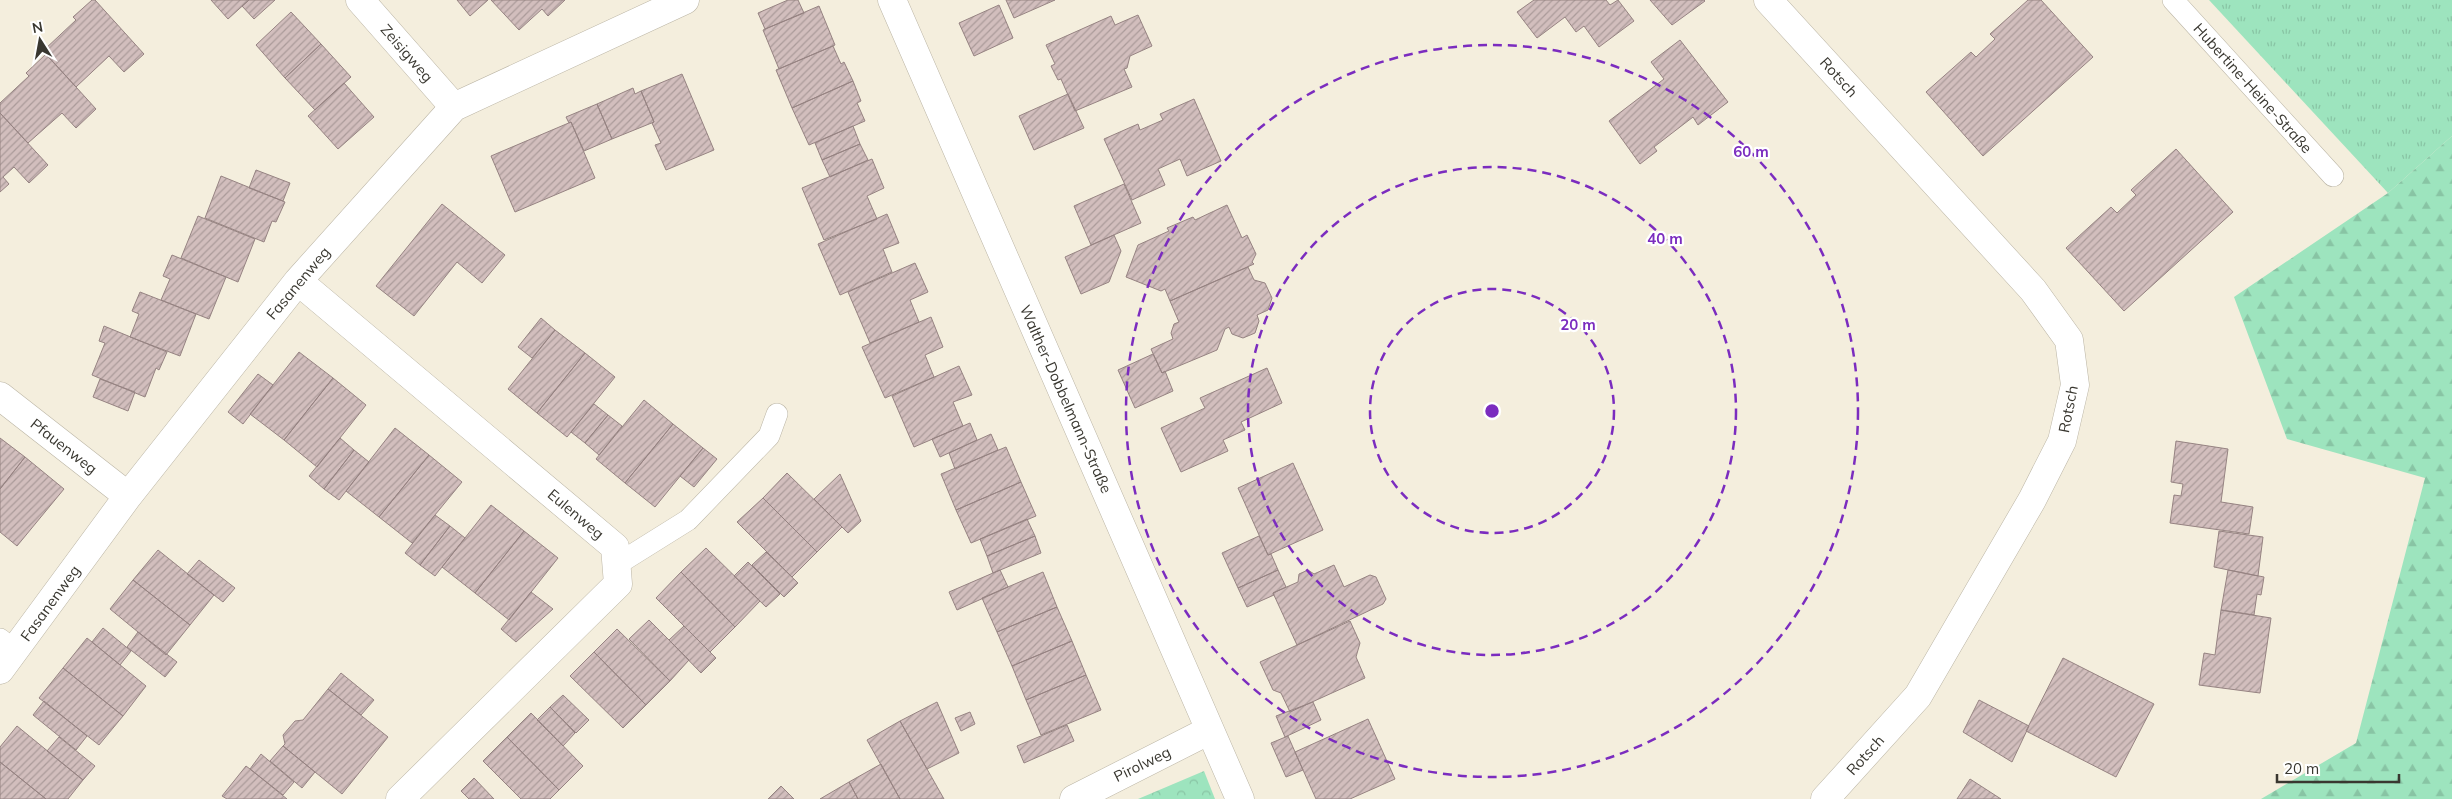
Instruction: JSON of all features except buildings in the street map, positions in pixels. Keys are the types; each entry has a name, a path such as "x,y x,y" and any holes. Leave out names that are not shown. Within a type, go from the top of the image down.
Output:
{"street":[{"name":"Zeisigweg","path":"360,0 454,107"},
{"name":"Fasanenweg","path":"5,654 298,281 454,107 685,0"},
{"name":"Walther-Dobbelmann-Straße","path":"892,0 1240,799"},
{"name":"Rotsch","path":"1768,0 2033,290 2069,340 2075,385 2062,441 2032,500 1918,696 1825,799"},
{"name":"Eulenweg","path":"298,281 615,547 618,584 400,799"},
{"name":"Pfauenweg","path":"0,396 128,496"},
{"name":"Pirolweg","path":"1074,799 1210,730"}],"lane":[{"name":"Hubertine-Heine-Straße","path":"2173,0 2333,176"},
{"path":"616,565 688,520 768,436 778,414"}],"green space":[{"path":"2209,0 2452,0 2452,136 2388,193"},
{"path":"2452,136 2452,799 2261,799 2356,743 2425,478 2287,439 2234,297 2388,193"},
{"path":"1204,771 1215,799 1138,799"}]}
